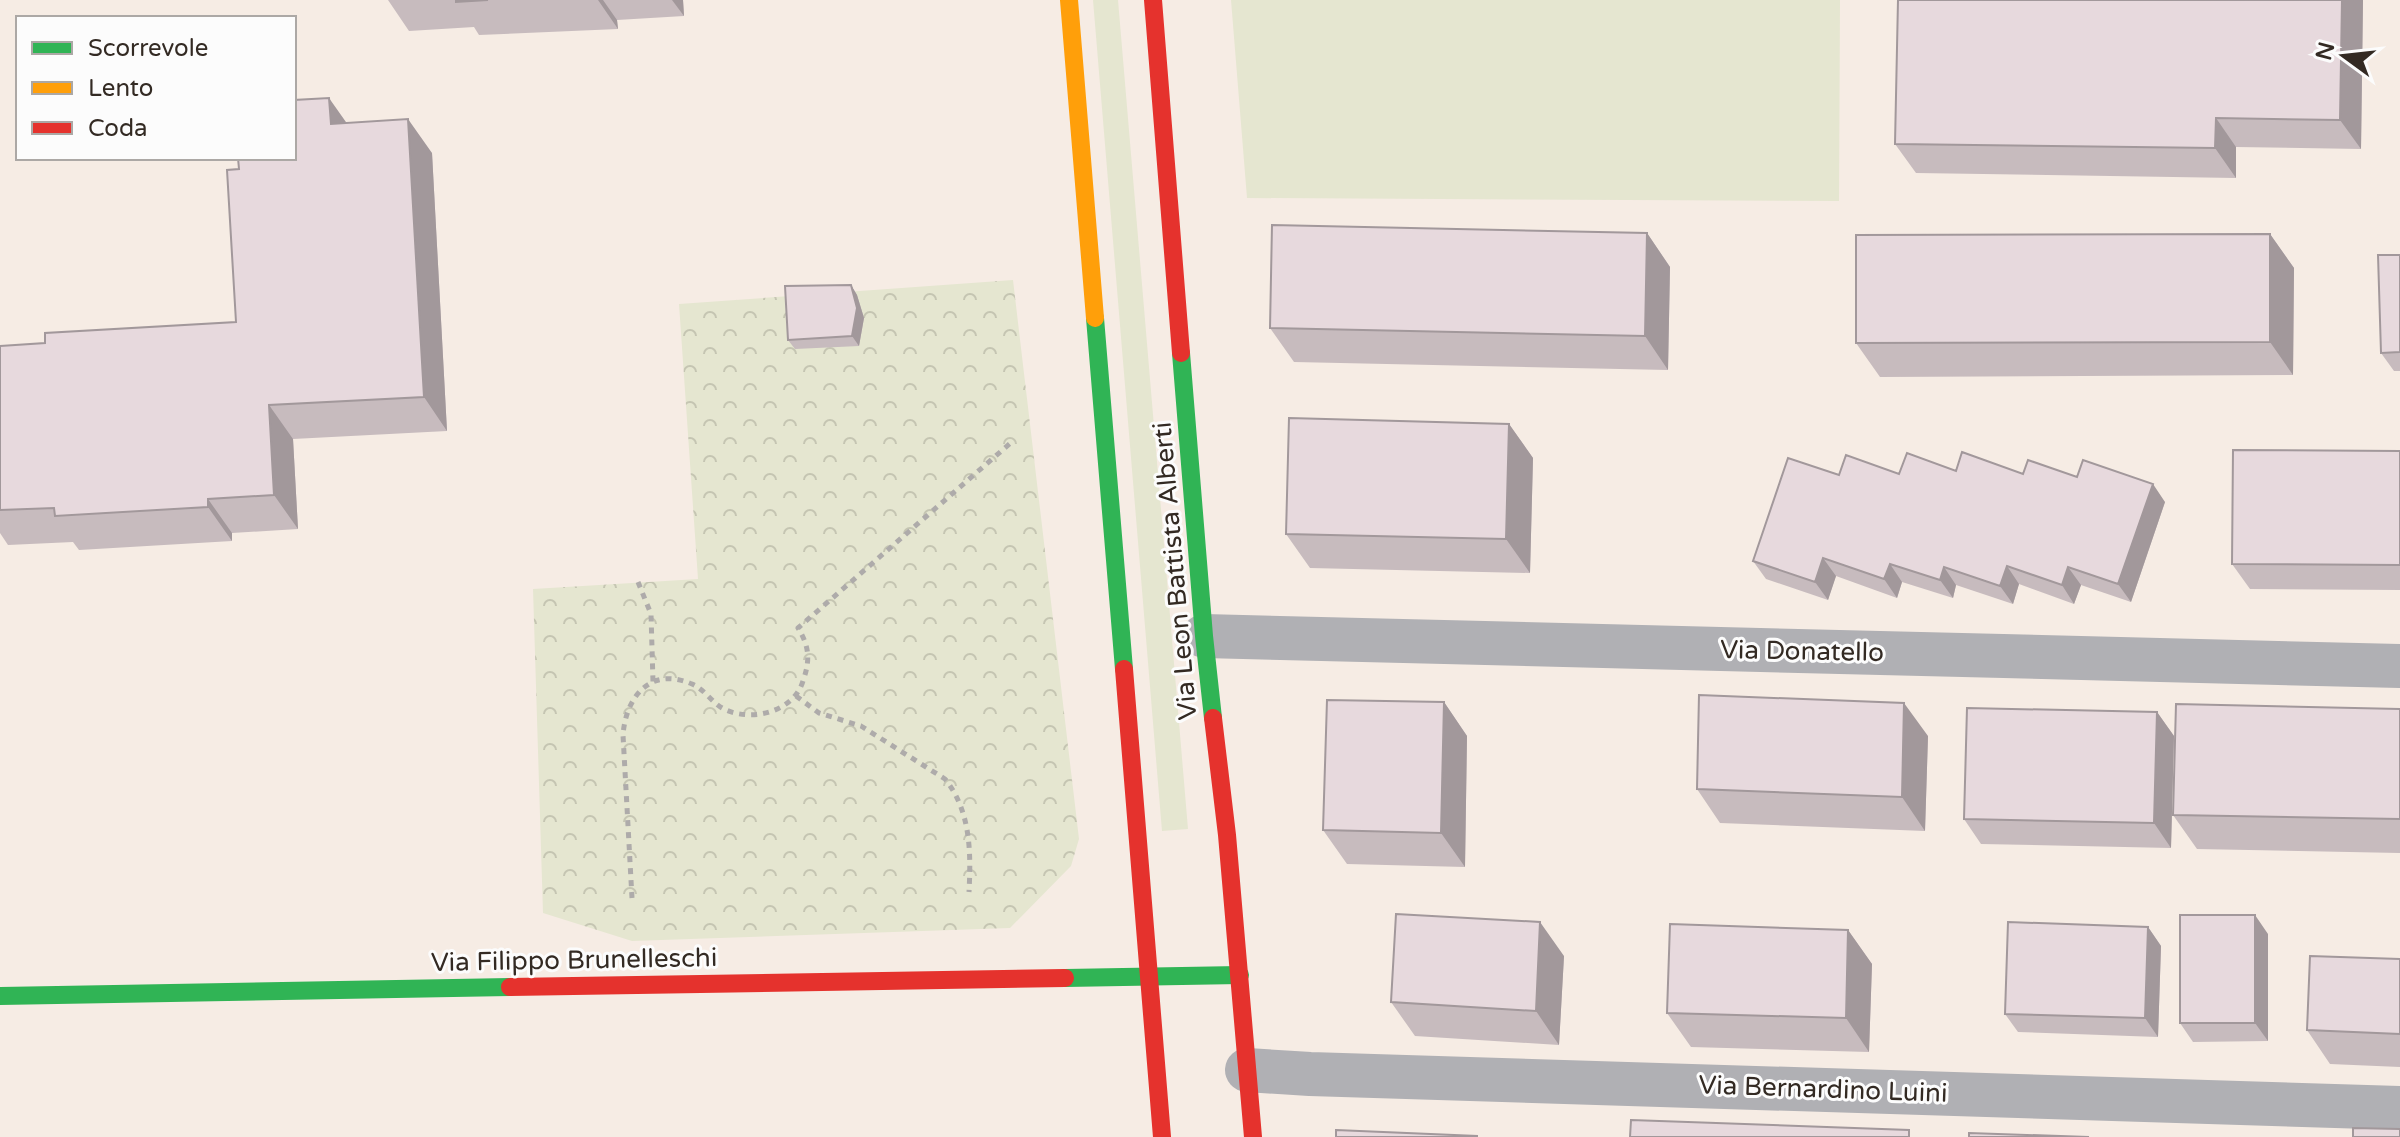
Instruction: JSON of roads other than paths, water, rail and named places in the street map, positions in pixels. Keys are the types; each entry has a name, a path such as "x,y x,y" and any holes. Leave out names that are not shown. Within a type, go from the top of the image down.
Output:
{"street":[{"path":"1069,0 1162,1137"},
{"name":"Via Leon Battista Alberti","path":"1153,0 1204,636 1240,975 1253,1137"},
{"name":"Via Donatello","path":"1204,636 2400,666"},
{"name":"Via Filippo Brunelleschi","path":"0,996 1150,978 1212,983 1240,975"},
{"name":"Via Bernardino Luini","path":"1247,1070 2400,1108"}]}
